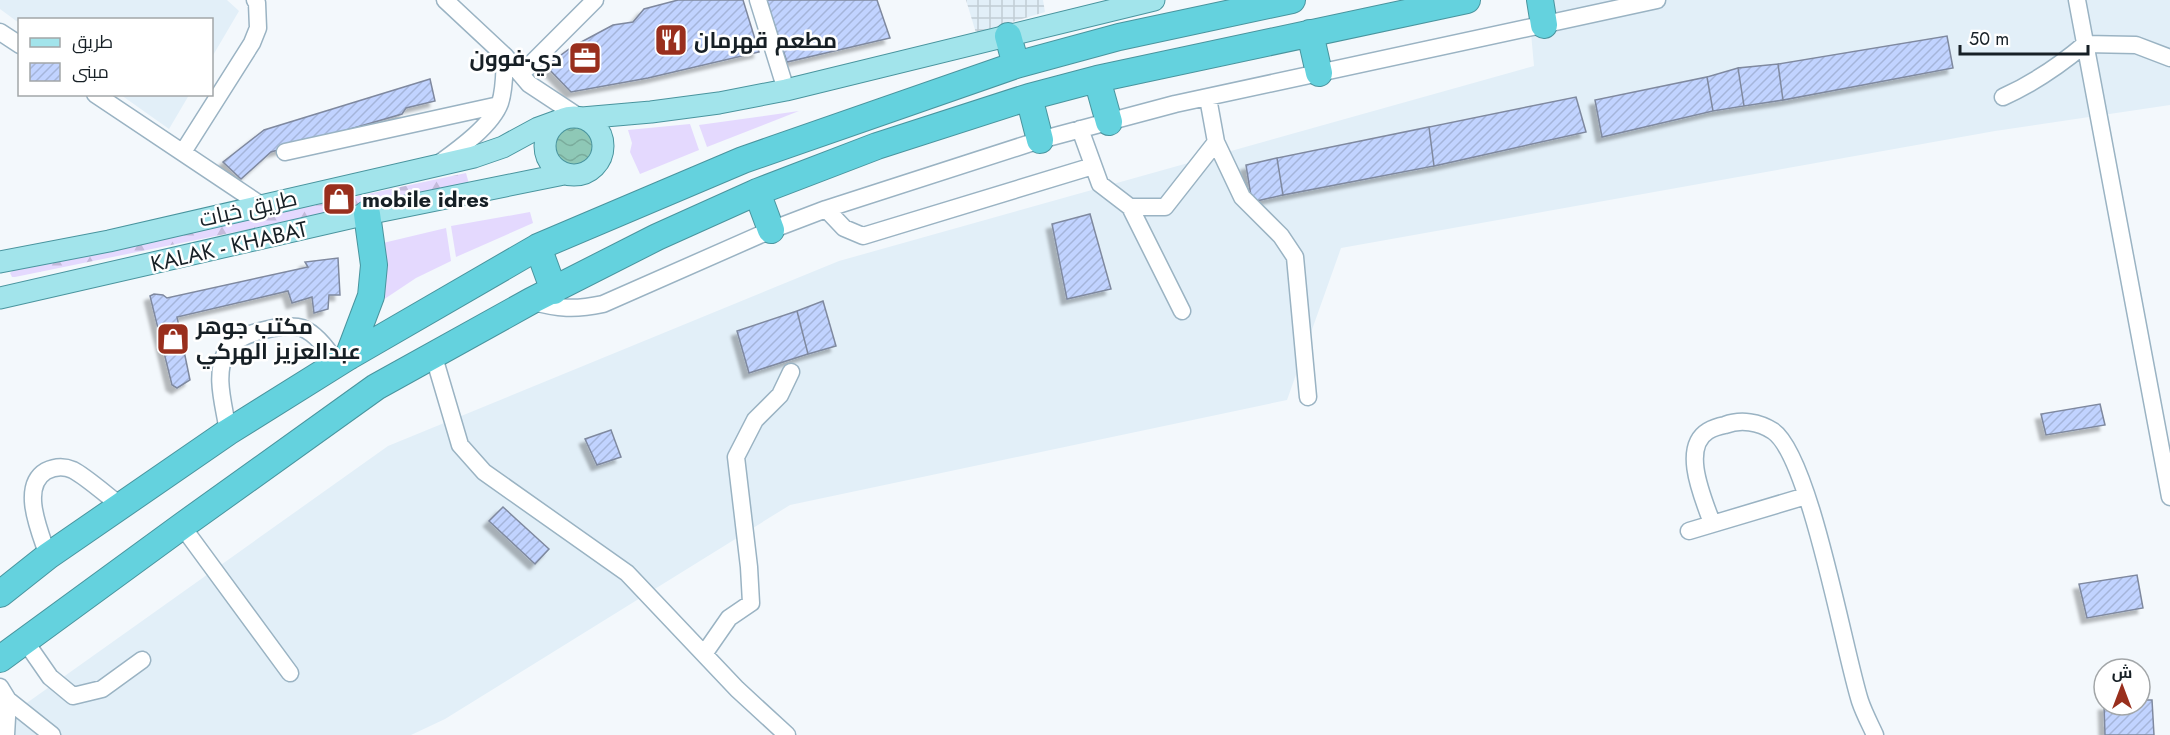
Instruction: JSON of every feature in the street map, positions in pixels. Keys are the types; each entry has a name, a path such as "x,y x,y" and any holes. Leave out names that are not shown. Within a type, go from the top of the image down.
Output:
{"highway":[{"path":"0,594 48,556 228,432 342,360 538,247 743,160 1016,65 1119,37 1292,0"},
{"path":"0,659 376,387 542,296 657,237 757,192 876,146 1029,97 1097,79 1467,0"},
{"path":"1310,33 1319,73"},
{"path":"1008,36 1016,65"},
{"path":"1097,79 1109,122"},
{"path":"1029,97 1040,140"},
{"path":"757,192 771,230"},
{"path":"342,360 371,296 374,265 367,214"},
{"path":"538,247 542,296"}],"main road":[{"name":"طريق خبات","path":"0,262 109,241 474,157 503,147 538,128 574,119 719,103 786,90 1154,0"},
{"path":"574,119 590,121 600,133 603,148 598,162 587,173 572,176 552,166 544,145 549,130 574,119"},
{"name":"KALAK - KHABAT","path":"0,298 367,214 564,174"}],"street":[{"path":"183,152 252,43 258,28 255,0"},
{"path":"445,0 505,57 529,84 574,119"},
{"path":"521,74 594,0"},
{"path":"758,0 786,90"},
{"path":"542,296 555,308 579,309 603,304 771,230 826,209 1040,140 1175,104 1319,73 1542,12 1657,0"},
{"path":"2077,0 2170,498"},
{"path":"0,32 18,44"},
{"path":"2003,97 2030,85 2085,44 2136,45 2170,58"},
{"path":"438,164 465,144 489,120 499,105 504,82 505,57"},
{"path":"98,96 261,205"},
{"path":"1208,98 1216,142 1242,197 1281,236 1296,257 1308,396"},
{"path":"285,152 499,105"},
{"path":"1080,129 1100,184 1130,207 1182,311"},
{"path":"1130,207 1165,207 1216,142"},
{"path":"826,209 844,228 863,236 1093,166"},
{"path":"228,432 219,374 227,348 246,334 290,327 302,328 342,360"},
{"path":"434,357 460,445 484,472 627,573 738,689 787,735"},
{"path":"704,654 729,618 751,603 736,457 755,420 780,395 791,372"},
{"path":"1712,523 1699,488 1694,466 1697,443 1707,431 1733,422 1756,422 1775,432 1787,448 1806,496 1860,700 1875,735"},
{"path":"48,556 33,513 35,484 43,473 55,467 73,470 122,506"},
{"path":"1689,531 1806,496"},
{"path":"182,526 290,673"},
{"path":"25,641 50,677 73,696 102,689 142,660"},
{"path":"4,694 6,735"},
{"path":"4,694 52,735"}],"shaded area":[{"path":"0,0 227,0 239,11 213,55 213,18 18,18 18,22 0,9"},
{"path":"966,0 1043,0 1045,12 976,33"},
{"path":"1528,0 2170,0 2170,105 1995,131 1341,248 1287,400 790,505 445,719 411,735 0,735 0,722 388,446 839,261 1534,66"},
{"path":"122,96 188,96 169,129"}],"green space":[{"path":"799,111 707,147 699,125"},
{"path":"690,124 699,150 640,174 630,152 632,143 628,130"},
{"path":"466,173 469,184 15,277 12,277 10,273 15,269"},
{"path":"530,212 533,223 456,257 451,226"},
{"path":"446,228 451,261 416,278 380,302 388,265 383,243"}],"water":[{"path":"570,125 585,127 596,146 592,160 584,168 575,170 566,168 553,154 553,145 558,135"}],"building":[{"name":"مطعم قهرمان","path":"678,0 743,0 759,52 648,78 571,92 546,66 572,47 613,25 633,22 644,9"},
{"path":"766,0 877,0 890,38 787,62"},
{"path":"1947,36 1953,68 1783,100 1778,64"},
{"path":"1778,64 1783,100 1744,106 1738,68"},
{"path":"1738,68 1744,106 1713,111 1707,77"},
{"path":"1707,77 1713,111 1602,137 1595,100"},
{"path":"430,79 435,101 406,108 402,114 271,152 241,179 223,162 264,130"},
{"path":"1576,97 1586,132 1434,166 1429,127"},
{"path":"1429,127 1434,166 1283,195 1277,158"},
{"path":"1277,158 1283,195 1252,202 1246,165"},
{"path":"1090,214 1111,289 1067,299 1052,224"},
{"path":"338,258 340,295 329,295 328,309 314,313 312,297 292,303 288,291 177,317 190,380 177,388 172,385 150,296 163,295 167,298 308,267 305,262"},
{"path":"823,301 836,346 808,354 797,311"},
{"path":"797,311 808,354 749,373 737,331"},
{"path":"2100,404 2105,425 2046,435 2041,414"},
{"path":"611,430 621,457 597,465 585,439"},
{"path":"503,507 549,549 535,564 489,521"},
{"path":"2137,575 2143,608 2087,618 2079,584"},
{"path":"2152,700 2154,735 2105,735 2104,717 2152,717"}],"place":[{"name":"مطعم قهرمان","path":"671,40"},
{"name":"دي-فوون","path":"585,58"},
{"name":"mobile idres","path":"339,199"},
{"name":"مكتب جوهر عبدالعزيز الهركي","path":"173,339"}]}
